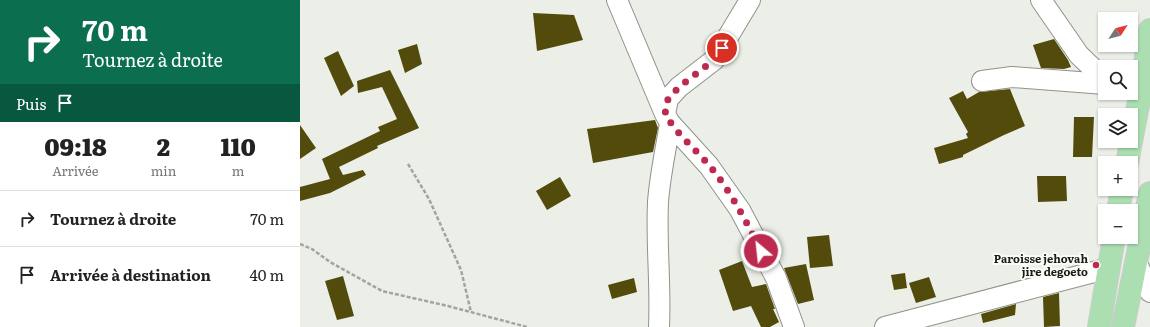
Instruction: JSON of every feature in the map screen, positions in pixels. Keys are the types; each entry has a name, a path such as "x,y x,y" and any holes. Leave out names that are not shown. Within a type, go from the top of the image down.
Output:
{"main road":[{"path":"1138,81 1150,30"},
{"path":"1128,156 1135,100"},
{"path":"1123,327 1150,192"},
{"path":"1099,327 1113,244"}],"street":[{"path":"617,0 668,118 709,166 740,210 776,278 794,327"},
{"path":"659,327 660,301 658,272 658,200 668,118 668,99 679,87 714,60 750,0"},
{"path":"1041,0 1079,55 1098,73"},
{"path":"982,81 1012,77 1098,83"},
{"path":"1136,261 1150,292"},
{"path":"885,327 1109,268"}],"path":[{"path":"408,164 429,198 462,270 471,312"},
{"path":"300,244 312,248 330,262 382,291 527,327"}],"building":[{"path":"533,13 574,15 583,40 537,51"},
{"path":"1054,39 1071,67 1064,69 1041,68 1033,45"},
{"path":"417,44 422,64 405,73 398,50"},
{"path":"338,51 354,86 341,96 324,58"},
{"path":"390,70 419,128 377,146 378,148 339,167 343,175 363,170 366,175 330,193 300,201 300,187 330,179 322,159 380,131 378,127 397,119 382,87 358,93 357,81"},
{"path":"1010,89 1025,126 963,155 963,157 939,164 934,148 968,138 966,134 968,132 949,98 963,91 967,99 979,92"},
{"path":"1074,117 1094,117 1092,157 1073,157"},
{"path":"655,120 658,128 653,152 593,163 587,129"},
{"path":"300,125 316,148 300,159"},
{"path":"1037,176 1066,176 1067,201 1038,202"},
{"path":"560,177 571,196 547,210 536,191"},
{"path":"829,235 833,266 810,268 807,237"},
{"path":"742,261 752,287 766,284 775,309 773,309 779,322 770,327 761,327 751,306 733,311 719,270"},
{"path":"806,264 814,300 798,304 784,268"},
{"path":"905,273 907,288 894,290 891,275"},
{"path":"343,276 354,316 337,320 325,281"},
{"path":"929,277 936,297 916,303 909,283"},
{"path":"634,278 637,292 612,299 608,285"},
{"path":"1059,293 1060,326 1044,327 1043,297"},
{"path":"1016,304 1015,315 983,323 981,314"}],"place":[{"name":"Paroisse jehovah jire degoeto","path":"1096,265"}],"route":[{"path":"722,48 714,60 679,87 668,99 665,114 670,123 709,166 740,210 761,251"}]}
